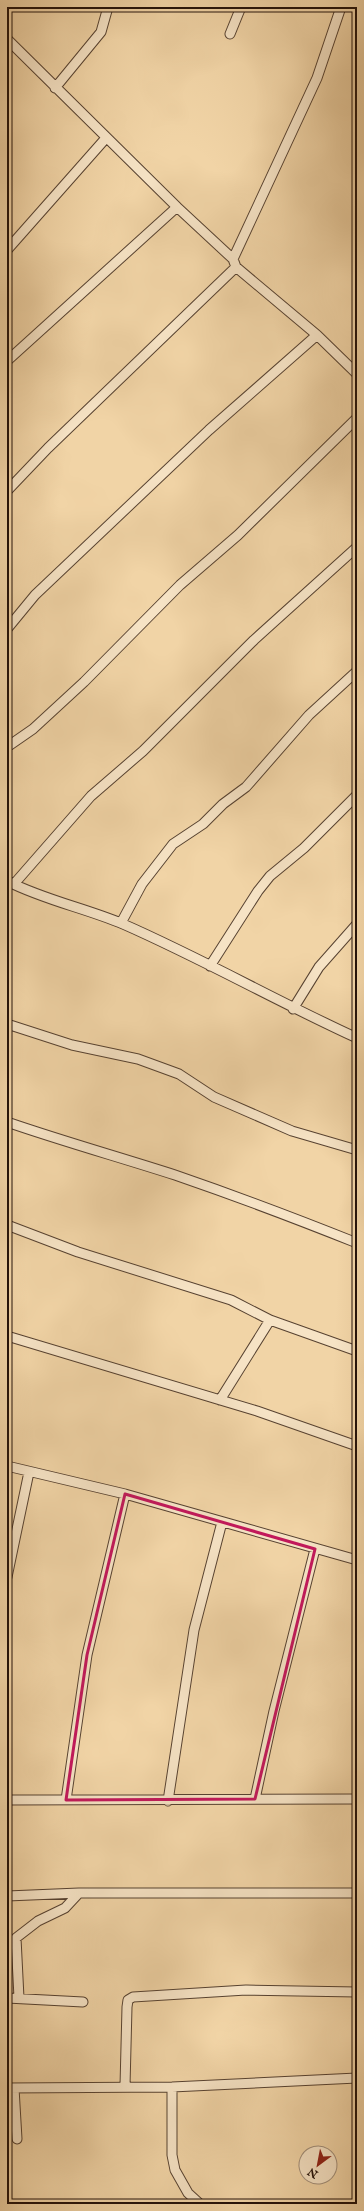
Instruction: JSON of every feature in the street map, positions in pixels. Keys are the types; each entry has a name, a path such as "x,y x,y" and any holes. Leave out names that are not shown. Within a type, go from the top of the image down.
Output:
{"street":[{"path":"56,88 101,32 108,7"},
{"path":"230,34 241,7"},
{"path":"7,491 54,442 234,263 317,78 341,7"},
{"path":"7,39 234,263 317,335 357,374"},
{"path":"7,250 106,138"},
{"path":"7,361 177,207"},
{"path":"7,629 40,590 209,430 317,335"},
{"path":"7,747 33,729 84,682 130,633 180,586 238,535 357,418"},
{"path":"357,547 254,640 143,752 91,796 10,882 121,923 292,1008 357,1038"},
{"path":"121,923 142,884 173,844 203,824 223,804 246,787 309,715 357,671"},
{"path":"210,966 258,891 270,876 304,848 357,795"},
{"path":"292,1008 319,967 357,924"},
{"path":"7,1024 72,1045 152,1064 179,1074 214,1097 292,1131 357,1150"},
{"path":"7,1122 65,1142 174,1175 288,1215 357,1243"},
{"path":"7,1225 78,1252 231,1300 270,1320 357,1351"},
{"path":"220,1400 270,1320"},
{"path":"7,1336 220,1400 357,1446"},
{"path":"7,1466 125,1494 357,1560"},
{"path":"7,1576 29,1472"},
{"path":"66,1800 87,1655 125,1494"},
{"path":"168,1801 194,1630 222,1522"},
{"path":"255,1799 274,1711 315,1549"},
{"path":"7,1800 168,1801 357,1799"},
{"path":"7,1896 80,1893 357,1893"},
{"path":"19,1998 16,1938 38,1921 66,1908 80,1893"},
{"path":"125,2086 127,2007 128,2000 133,1997 246,1990 357,1992"},
{"path":"7,1998 83,2002"},
{"path":"17,2139 10,2088 125,2086 172,2087 357,2078"},
{"path":"172,2087 172,2155 174,2170 188,2193 200,2204"}],"highlighted area":[{"path":"125,1494 315,1549 255,1799 66,1800 87,1655"}]}
